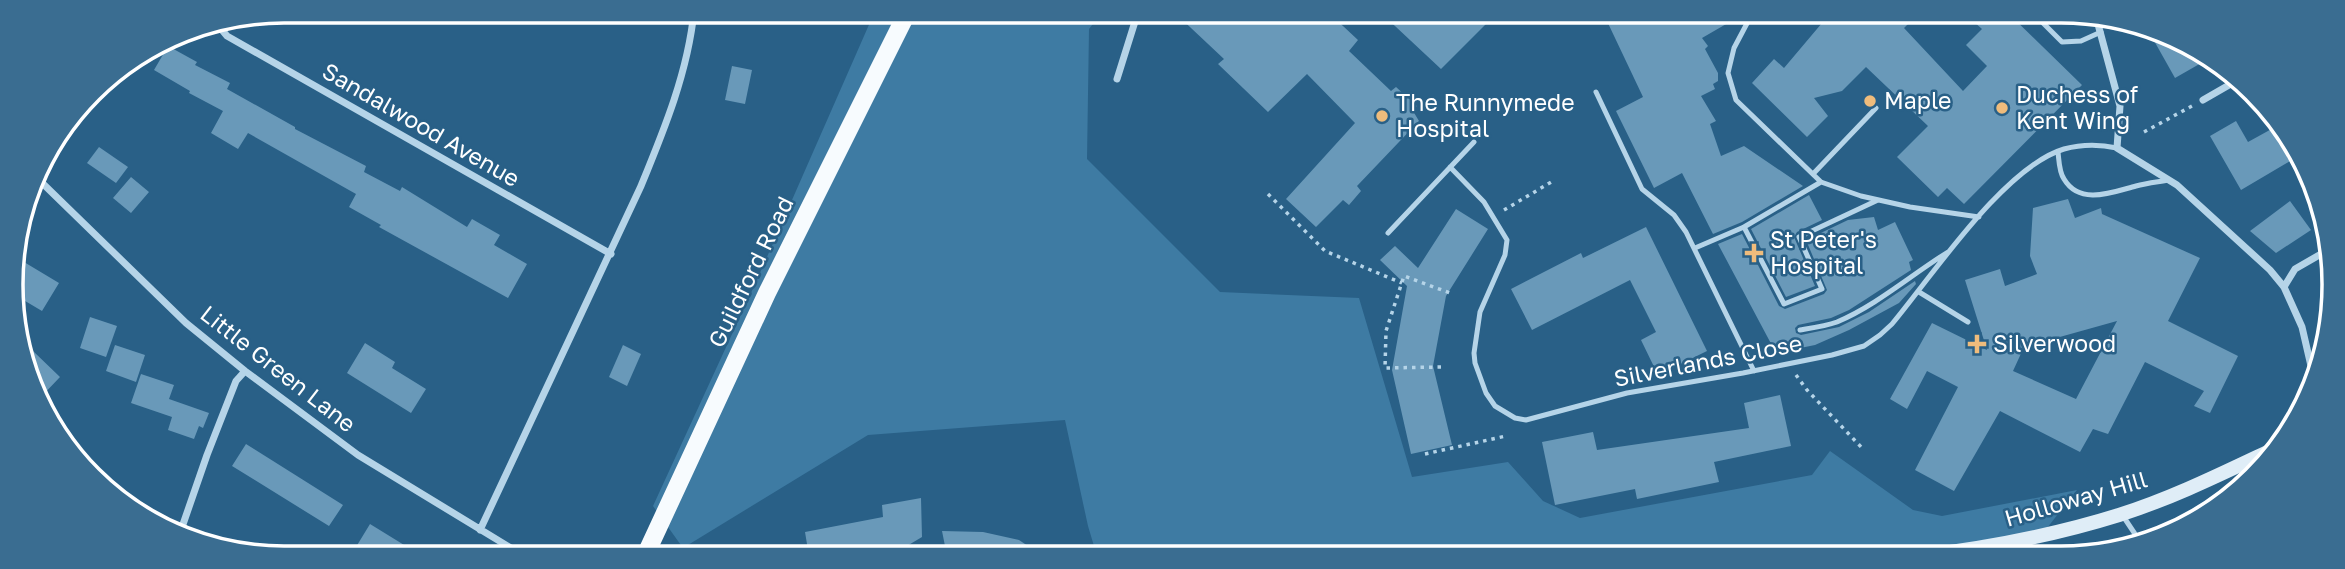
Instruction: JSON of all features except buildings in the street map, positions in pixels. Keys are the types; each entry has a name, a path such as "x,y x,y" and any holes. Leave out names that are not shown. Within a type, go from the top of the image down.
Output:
{"main road":[{"name":"Guildford Road","path":"650,546 767,293 902,23"},
{"name":"Holloway Hill","path":"1988,546 2035,537 2122,514 2258,456"}],"street":[{"path":"480,530 611,254 667,120 682,76 692,23"},
{"path":"1117,79 1135,23"},
{"path":"2099,26 2120,106 2117,148 2169,180 2270,270 2284,287 2302,327 2310,362"},
{"name":"Sandalwood Avenue","path":"222,31 226,36 611,254"},
{"path":"2203,100 2229,85"},
{"name":"Little Green Lane","path":"43,183 186,323 246,371 358,455 507,546"},
{"path":"2284,287 2295,269 2321,254"},
{"path":"183,525 236,381 246,371"}],"lane":[{"path":"1747,23 1734,48 1728,73 1736,100 1821,182 1878,200 1979,217"},
{"path":"2044,23 2062,42 2081,41 2101,32"},
{"path":"1596,92 1642,189 1674,215 1695,248 1754,371"},
{"path":"1813,174 1876,108"},
{"path":"1388,233 1474,142"},
{"name":"Silverlands Close","path":"1450,167 1483,201 1507,240 1506,255 1480,312 1475,340 1475,363 1486,393 1495,406 1506,414 1526,420 1626,393 1754,371 1864,346 1892,324 1979,217 2028,168 2058,152 2099,144 2117,148"},
{"path":"2058,152 2063,179 2089,195 2108,195 2146,183 2169,180"},
{"path":"1695,248 1744,227 1821,182"},
{"path":"1744,227 1784,304 1822,289 1799,237 1878,200"},
{"path":"1800,330 1836,323 1876,301 1951,251"},
{"path":"1919,292 1968,322"},
{"path":"2122,514 2136,535"}],"path":[{"path":"2144,132 2203,100"},
{"path":"1493,216 1553,181"},
{"path":"1268,194 1325,251 1402,283"},
{"path":"1441,367 1385,368 1386,331 1404,275 1450,293"},
{"path":"1793,363 1794,372 1807,390 1863,449"},
{"path":"1425,454 1506,436"}],"shaded area":[{"path":"870,23 1094,23 1089,29 1087,159 1220,292 1359,298 1412,477 1508,462 1543,501 1580,518 1812,475 1830,451 1913,510 1942,516 2077,490 2033,546 1094,546 1065,420 868,435 686,546 682,546 653,506 756,282"}],"place":[{"name":"Maple","path":"1870,101"},
{"name":"Duchess of Kent Wing","path":"2002,108"},
{"name":"The Runnymede Hospital","path":"1382,116"},
{"name":"St Peter's Hospital","path":"1754,253"},
{"name":"Silverwood","path":"1977,344"}]}
